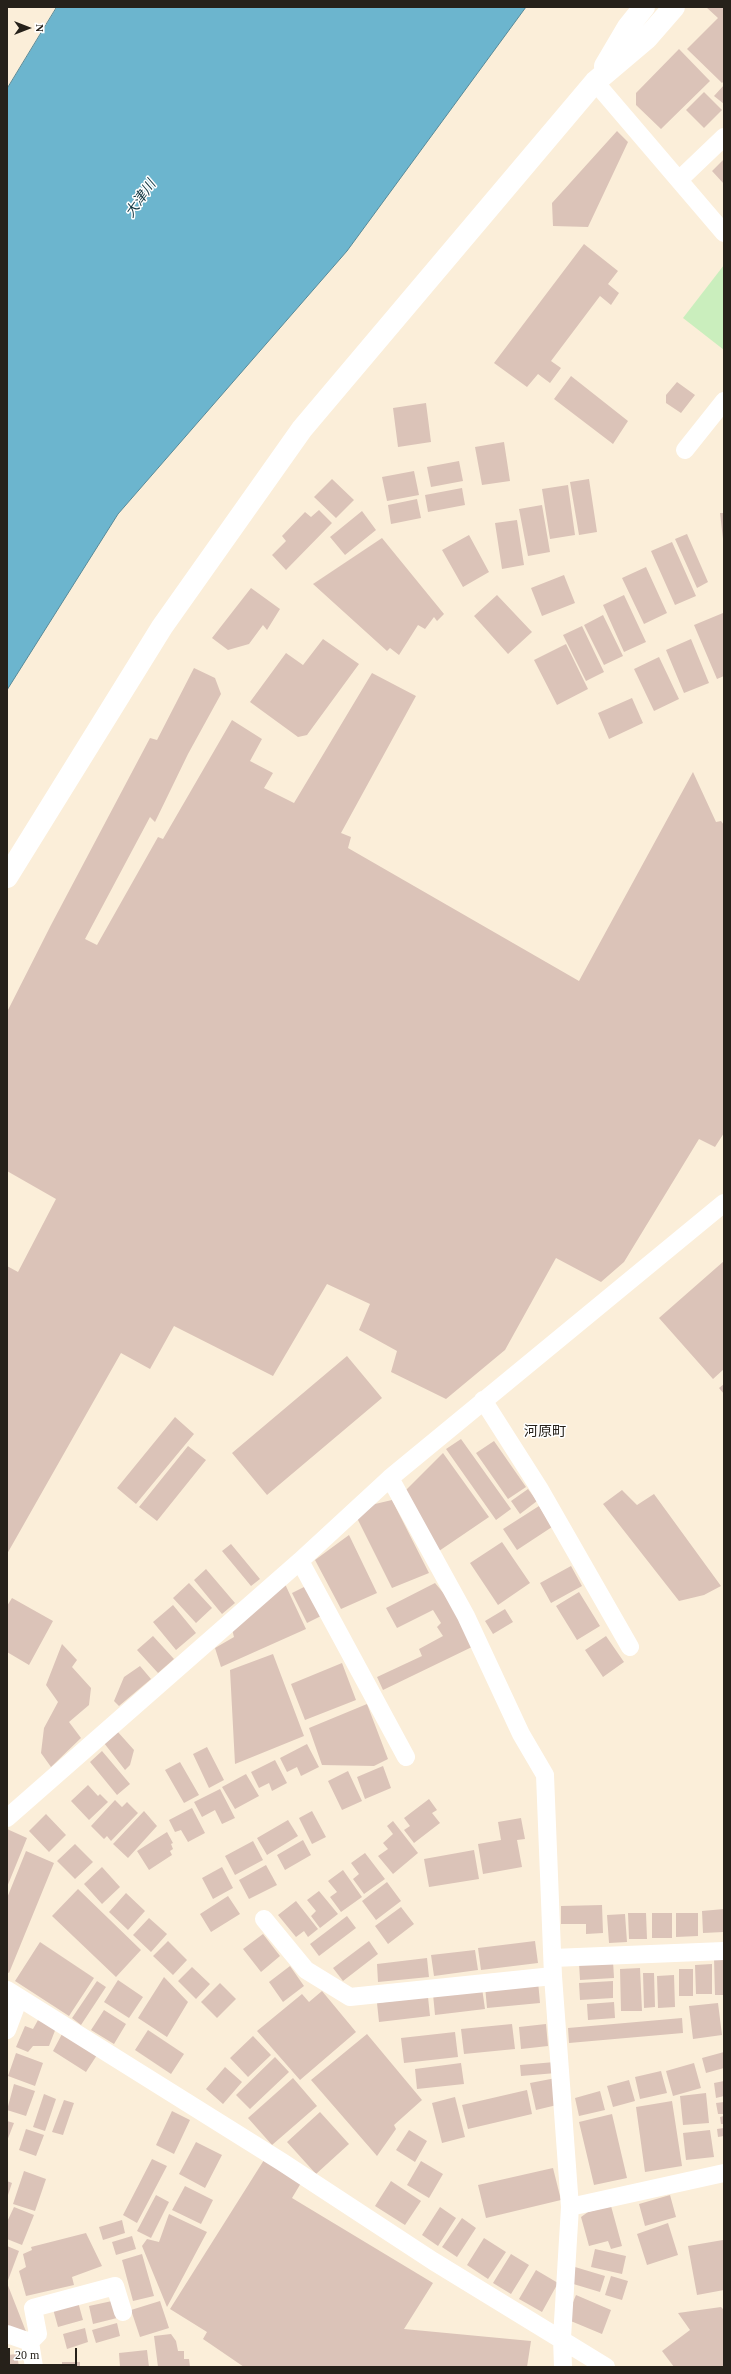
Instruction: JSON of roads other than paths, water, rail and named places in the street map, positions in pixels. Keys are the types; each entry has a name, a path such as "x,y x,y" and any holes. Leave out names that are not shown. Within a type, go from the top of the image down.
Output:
{"street":[{"path":"7,878 162,627 302,429 595,82 628,28 644,7"},
{"path":"595,82 647,38 674,7"},
{"path":"595,82 724,233"},
{"path":"679,180 724,137"},
{"path":"685,450 724,401"},
{"path":"7,1818 300,1561 390,1478 724,1203"},
{"path":"484,1400 539,1488 630,1647"},
{"path":"390,1478 466,1616 520,1734 545,1775 553,1976 570,2207 562,2338 563,2367"},
{"path":"300,1561 406,1757"},
{"path":"264,1919 306,1970 350,1997 553,1976"},
{"path":"553,1958 724,1951"},
{"path":"7,2030 13,1994 282,2162 433,2261 562,2338 606,2367"},
{"path":"570,2207 724,2173"},
{"path":"30,2342 38,2334 33,2308 115,2286 123,2312"},
{"path":"7,2334 30,2342"},
{"path":"30,2342 34,2367"}],"water":[{"name":"大津川","path":"57,7 526,7 347,251 118,514 7,690 7,89"}],"district":[{"name":"河原町","path":"545,1432"}]}
